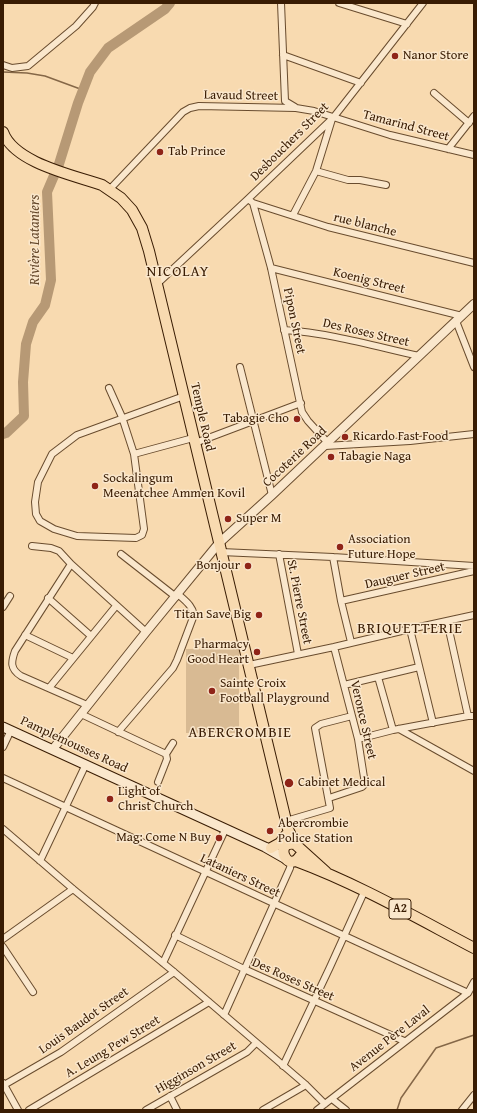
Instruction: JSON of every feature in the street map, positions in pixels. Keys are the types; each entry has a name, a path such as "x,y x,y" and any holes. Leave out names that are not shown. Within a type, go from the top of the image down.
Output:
{"main road":[{"name":"Temple Road","path":"3,132 5,138 14,149 28,159 110,189 132,210 142,228 158,283 291,847"},
{"name":"Pamplemousses Road","path":"7,728 225,830 268,847 291,860"},
{"path":"268,847 280,843 286,829"},
{"path":"268,847 291,847 300,857 291,860"},
{"name":"A2","path":"326,872 291,847 283,855 291,860 326,872 365,890 474,948"}],"street":[{"path":"3,65 12,68 28,66 76,26 95,3"},
{"path":"281,3 285,101 296,108"},
{"path":"339,3 407,24"},
{"name":"Desbouchers Street","path":"158,283 250,201 333,117 423,3"},
{"path":"282,55 361,83"},
{"path":"434,93 469,123"},
{"name":"Lavaud Street","path":"110,189 183,112 190,108 199,106 296,108 333,117"},
{"path":"448,149 474,116"},
{"path":"293,215 316,171 333,117"},
{"name":"Tamarind Street","path":"333,117 390,134 474,155"},
{"path":"316,171 348,180 360,180 386,185"},
{"name":"rue blanche","path":"250,201 328,227 474,263"},
{"name":"Pipon Street","path":"250,201 271,268 302,412 327,444"},
{"name":"Koenig Street","path":"271,268 459,318"},
{"name":"Cocoterie Road","path":"53,749 195,572 272,496 474,304"},
{"path":"459,318 474,367"},
{"name":"Des Roses Street","path":"284,330 331,336 419,356"},
{"path":"240,367 272,496"},
{"path":"109,388 122,417 134,454 144,529 142,535 136,538 77,536 54,529 40,521 36,514 35,502 38,482 52,454 77,435 122,417 184,396"},
{"path":"134,454 194,440 254,421 301,403"},
{"path":"327,444 410,441 474,434"},
{"path":"32,546 41,546 55,550 146,632"},
{"path":"220,548 279,554 474,566"},
{"path":"118,732 178,660 194,618 193,610 190,605 121,554"},
{"name":"St. Pierre Street","path":"279,554 298,654"},
{"path":"333,557 341,601 351,642"},
{"path":"71,564 15,651 12,667 15,672 21,676 87,705"},
{"name":"Dauguer Street","path":"341,601 474,566"},
{"path":"3,607 10,596"},
{"path":"48,598 91,636"},
{"path":"50,688 116,606"},
{"path":"249,664 334,647 410,628 474,615"},
{"path":"358,739 396,730 471,716 446,621"},
{"path":"410,628 433,723"},
{"path":"25,635 73,658"},
{"name":"Veronce Street","path":"329,798 362,787 365,784 358,739 334,647"},
{"path":"344,685 420,667"},
{"path":"378,677 396,730 474,771"},
{"path":"81,714 166,754"},
{"path":"286,829 331,808 315,728 321,724 352,716"},
{"path":"3,747 7,728"},
{"path":"158,782 167,759 166,754 173,743"},
{"path":"40,862 86,764"},
{"name":"Lataniers Street","path":"3,778 468,993"},
{"path":"3,830 224,1014 306,1085 325,1104"},
{"path":"162,962 225,830"},
{"path":"224,1014 290,868 291,860"},
{"path":"3,939 73,889"},
{"path":"283,1066 365,890"},
{"name":"Des Roses Street","path":"175,936 244,970 404,1041"},
{"path":"3,947 33,992"},
{"name":"Louis Baudot Street","path":"4,1084 61,1052 174,972"},
{"name":"Avenue Père Laval","path":"317,1110 404,1041 468,993 474,982"},
{"name":"A. Leung Pew Street","path":"29,1110 209,1002"},
{"name":"Higginson Street","path":"146,1110 247,1052 256,1043"},
{"path":"4,1084 18,1110"},
{"path":"263,1110 306,1085"},
{"path":"462,1110 474,1095"},
{"path":"170,1096 177,1110"},
{"path":"332,1099 346,1110"}],"shaded area":[{"name":"Sainte Croix Football Playground","path":"239,648 239,733 186,733 186,649"}],"waterway":[{"name":"Rivière Lataniers","path":"3,434 24,416 23,382 26,344 33,322 45,305 51,280 47,192 59,164 78,103 90,72 108,48 165,9 170,3"},
{"path":"3,72 27,73 45,76 83,90"},
{"path":"397,1110 401,1098 436,1048 474,1035"}],"place":[{"name":"Nanor Store","path":"395,56"},
{"name":"Tab Prince","path":"160,152"},
{"name":"Tabagie Cho","path":"297,419"},
{"name":"Ricardo Fast Food","path":"345,437"},
{"name":"Tabagie Naga","path":"331,457"},
{"name":"Sockalingum Meenatchee Ammen Kovil","path":"95,486"},
{"name":"Super M","path":"228,519"},
{"name":"Association Future Hope","path":"340,547"},
{"name":"Bonjour","path":"248,566"},
{"name":"Titan Save Big","path":"259,615"},
{"name":"Pharmacy Good Heart","path":"257,652"},
{"name":"Sainte Croix Football Playground","path":"212,691"},
{"name":"Cabinet Medical","path":"289,783"},
{"name":"Light of Christ Church","path":"110,799"},
{"name":"Abercrombie Police Station","path":"270,831"},
{"name":"Mag: Come N Buy","path":"219,838"}],"district":[{"name":"NICOLAY","path":"178,272"},
{"name":"BRIQUETTERIE","path":"410,629"},
{"name":"ABERCROMBIE","path":"240,733"}]}
